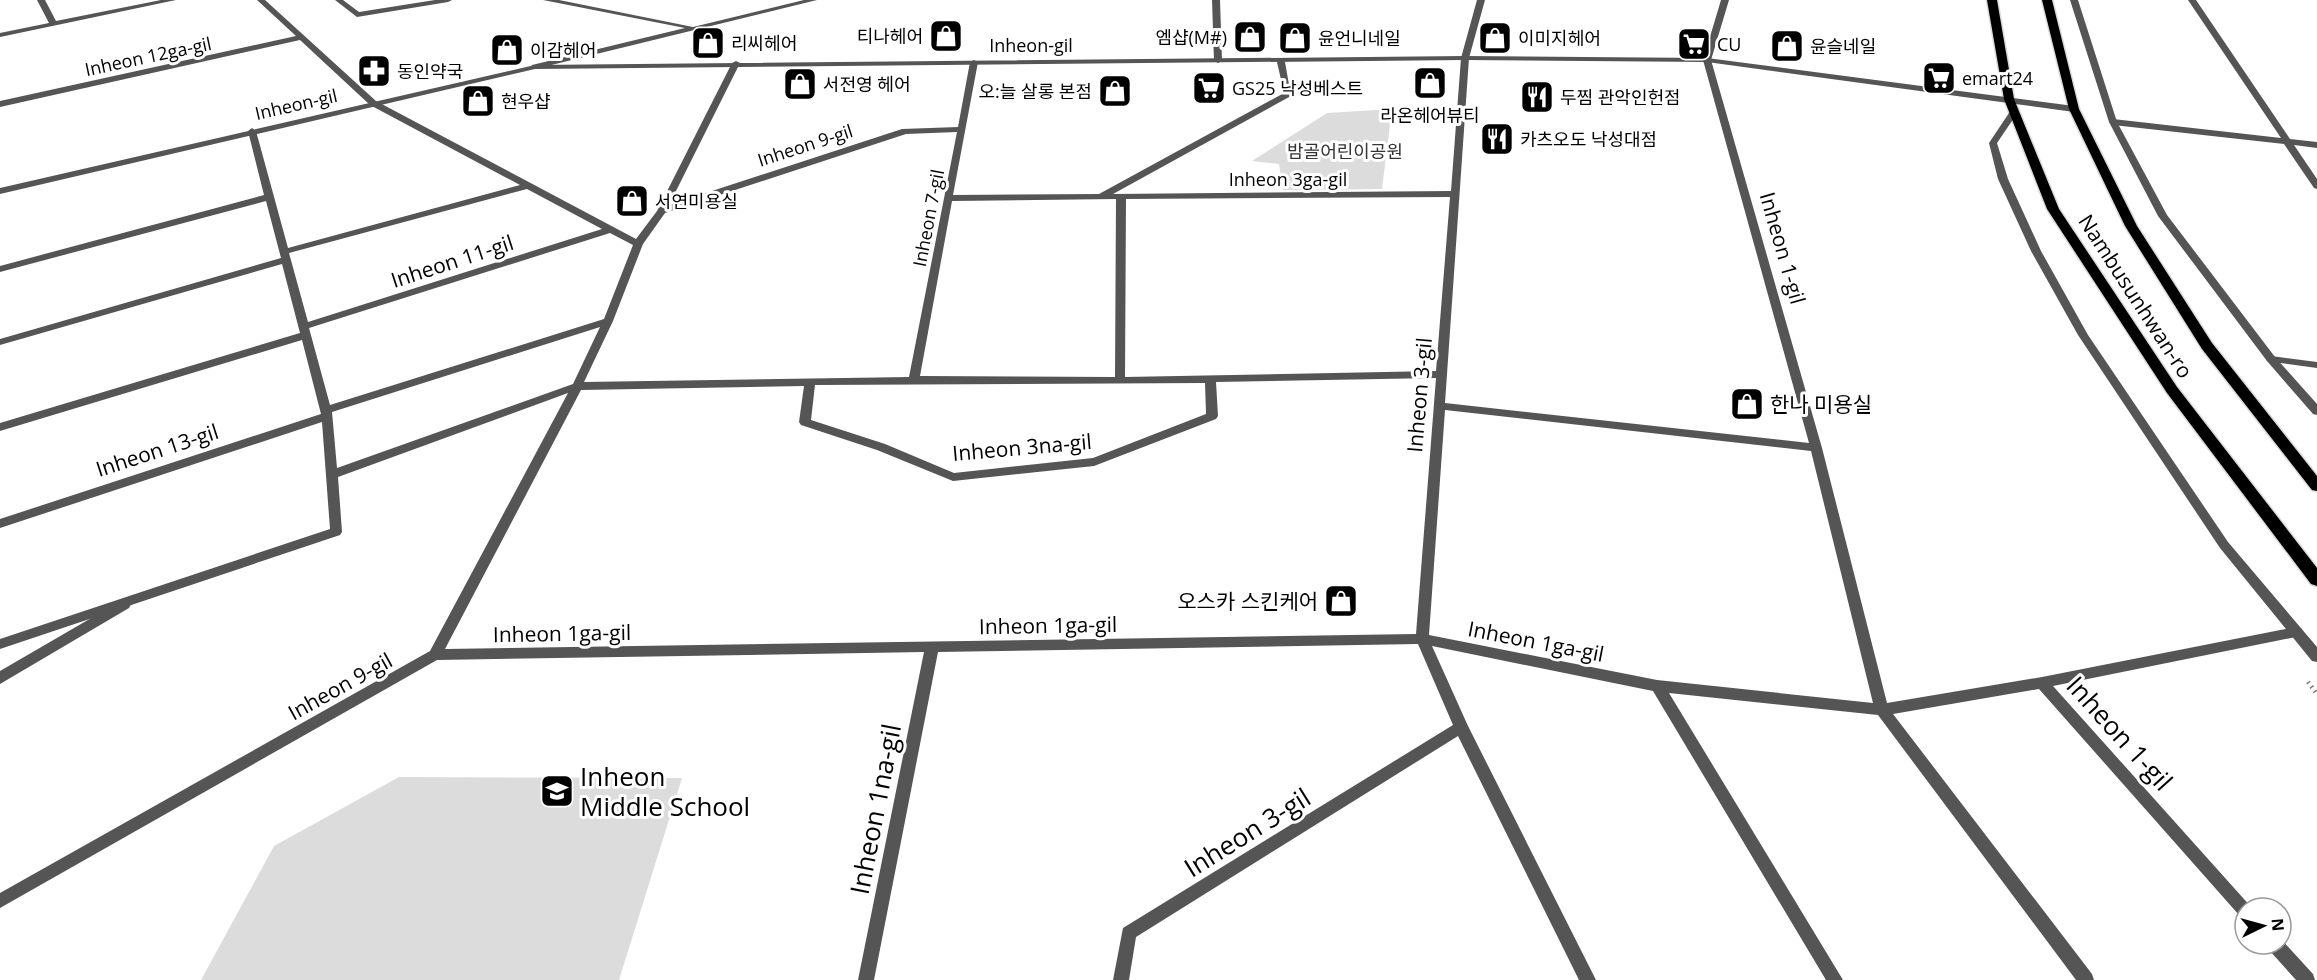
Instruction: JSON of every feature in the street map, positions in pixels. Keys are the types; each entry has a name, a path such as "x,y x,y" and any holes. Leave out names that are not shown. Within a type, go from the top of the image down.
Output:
{"main road":[{"name":"Nambusunhwan-ro","path":"1992,0 2011,105 2053,209 2172,390 2317,580"},
{"name":"Nambusunhwan-ro","path":"2047,0 2073,109 2131,226 2207,346 2317,486"}],"street":[{"path":"41,0 52,24"},
{"path":"0,35 172,0"},
{"path":"261,0 373,103 638,244"},
{"path":"339,0 357,15 448,0"},
{"path":"547,0 697,28"},
{"path":"535,67 813,0"},
{"path":"1216,0 1218,62"},
{"name":"Inheon 3-gil","path":"1481,0 1465,58 1422,639 1461,727 1588,980"},
{"path":"1707,60 1725,0"},
{"path":"2074,0 2113,122 2163,216 2271,359 2317,411"},
{"path":"2192,0 2317,186"},
{"name":"Inheon 12ga-gil","path":"0,104 303,37"},
{"name":"Inheon-gil","path":"0,191 252,130 535,67 735,63 1281,62 1465,58 1707,60 2011,105 2073,109"},
{"name":"Inheon 1-gil","path":"1707,60 1816,448 1882,710 2086,980"},
{"name":"Inheon 7-gil","path":"914,380 974,62"},
{"name":"Inheon 3ga-gil","path":"1101,197 1288,94 1281,62"},
{"path":"435,656 577,386 608,321 638,244 662,211 735,63"},
{"path":"2011,105 1992,143 2003,179 2036,251 2083,335 2142,427 2224,545 2317,657"},
{"path":"2113,122 2317,145"},
{"name":"Inheon 9-gil","path":"662,211 905,131 961,129"},
{"path":"0,644 336,532 326,413 252,130"},
{"path":"0,342 527,186"},
{"name":"Inheon 3ga-gil","path":"948,198 1455,194"},
{"path":"0,269 269,197"},
{"path":"1120,381 1121,197"},
{"name":"Inheon 11-gil","path":"304,331 612,229"},
{"path":"326,413 608,321"},
{"path":"0,427 304,331"},
{"path":"2271,359 2317,364"},
{"path":"331,475 577,386 914,380 1210,380 1442,374"},
{"name":"Inheon 3na-gil","path":"810,382 805,422 881,447 953,477 1094,462 1212,416 1210,380"},
{"path":"1438,406 1816,448"},
{"name":"Inheon 13-gil","path":"0,524 326,413"},
{"path":"0,678 124,604"},
{"path":"2042,683 2296,632"},
{"name":"Inheon 1ga-gil","path":"435,656 1422,639 1657,686 1882,710"},
{"name":"Inheon 1na-gil","path":"866,980 932,648"},
{"name":"Inheon 9-gil","path":"0,901 435,656"},
{"name":"Inheon 1-gil","path":"1882,710 2042,683 2233,897"},
{"path":"1657,686 1835,980"},
{"name":"Inheon 3-gil","path":"1121,980 1130,933 1461,727"},
{"path":"2286,956 2307,980"}],"green space":[{"name":"밤골어린이공원","path":"1392,109 1382,189 1283,190 1279,164 1252,161 1327,113"},
{"path":"399,777 682,778 619,980 201,980 274,846"}],"place":[{"name":"티나헤어","path":"946,36"},
{"name":"엠샵(M#)","path":"1250,37"},
{"name":"윤언니네일","path":"1295,38"},
{"name":"이미지헤어","path":"1495,38"},
{"name":"리씨헤어","path":"708,43"},
{"name":"CU","path":"1694,44"},
{"name":"윤슬네일","path":"1787,46"},
{"name":"이감헤어","path":"507,50"},
{"name":"동인약국","path":"374,71"},
{"name":"emart24","path":"1939,78"},
{"name":"라온헤어뷰티","path":"1430,83"},
{"name":"서전영 헤어","path":"800,84"},
{"name":"GS25 낙성베스트","path":"1209,88"},
{"name":"오:늘 살롱 본점","path":"1115,91"},
{"name":"두찜 관악인헌점","path":"1537,97"},
{"name":"현우샵","path":"478,101"},
{"name":"카츠오도 낙성대점","path":"1497,139"},
{"name":"서연미용실","path":"632,201"},
{"name":"한나 미용실","path":"1747,404"},
{"name":"오스카 스킨케어","path":"1341,601"},
{"name":"Inheon Middle School","path":"557,791"}]}
